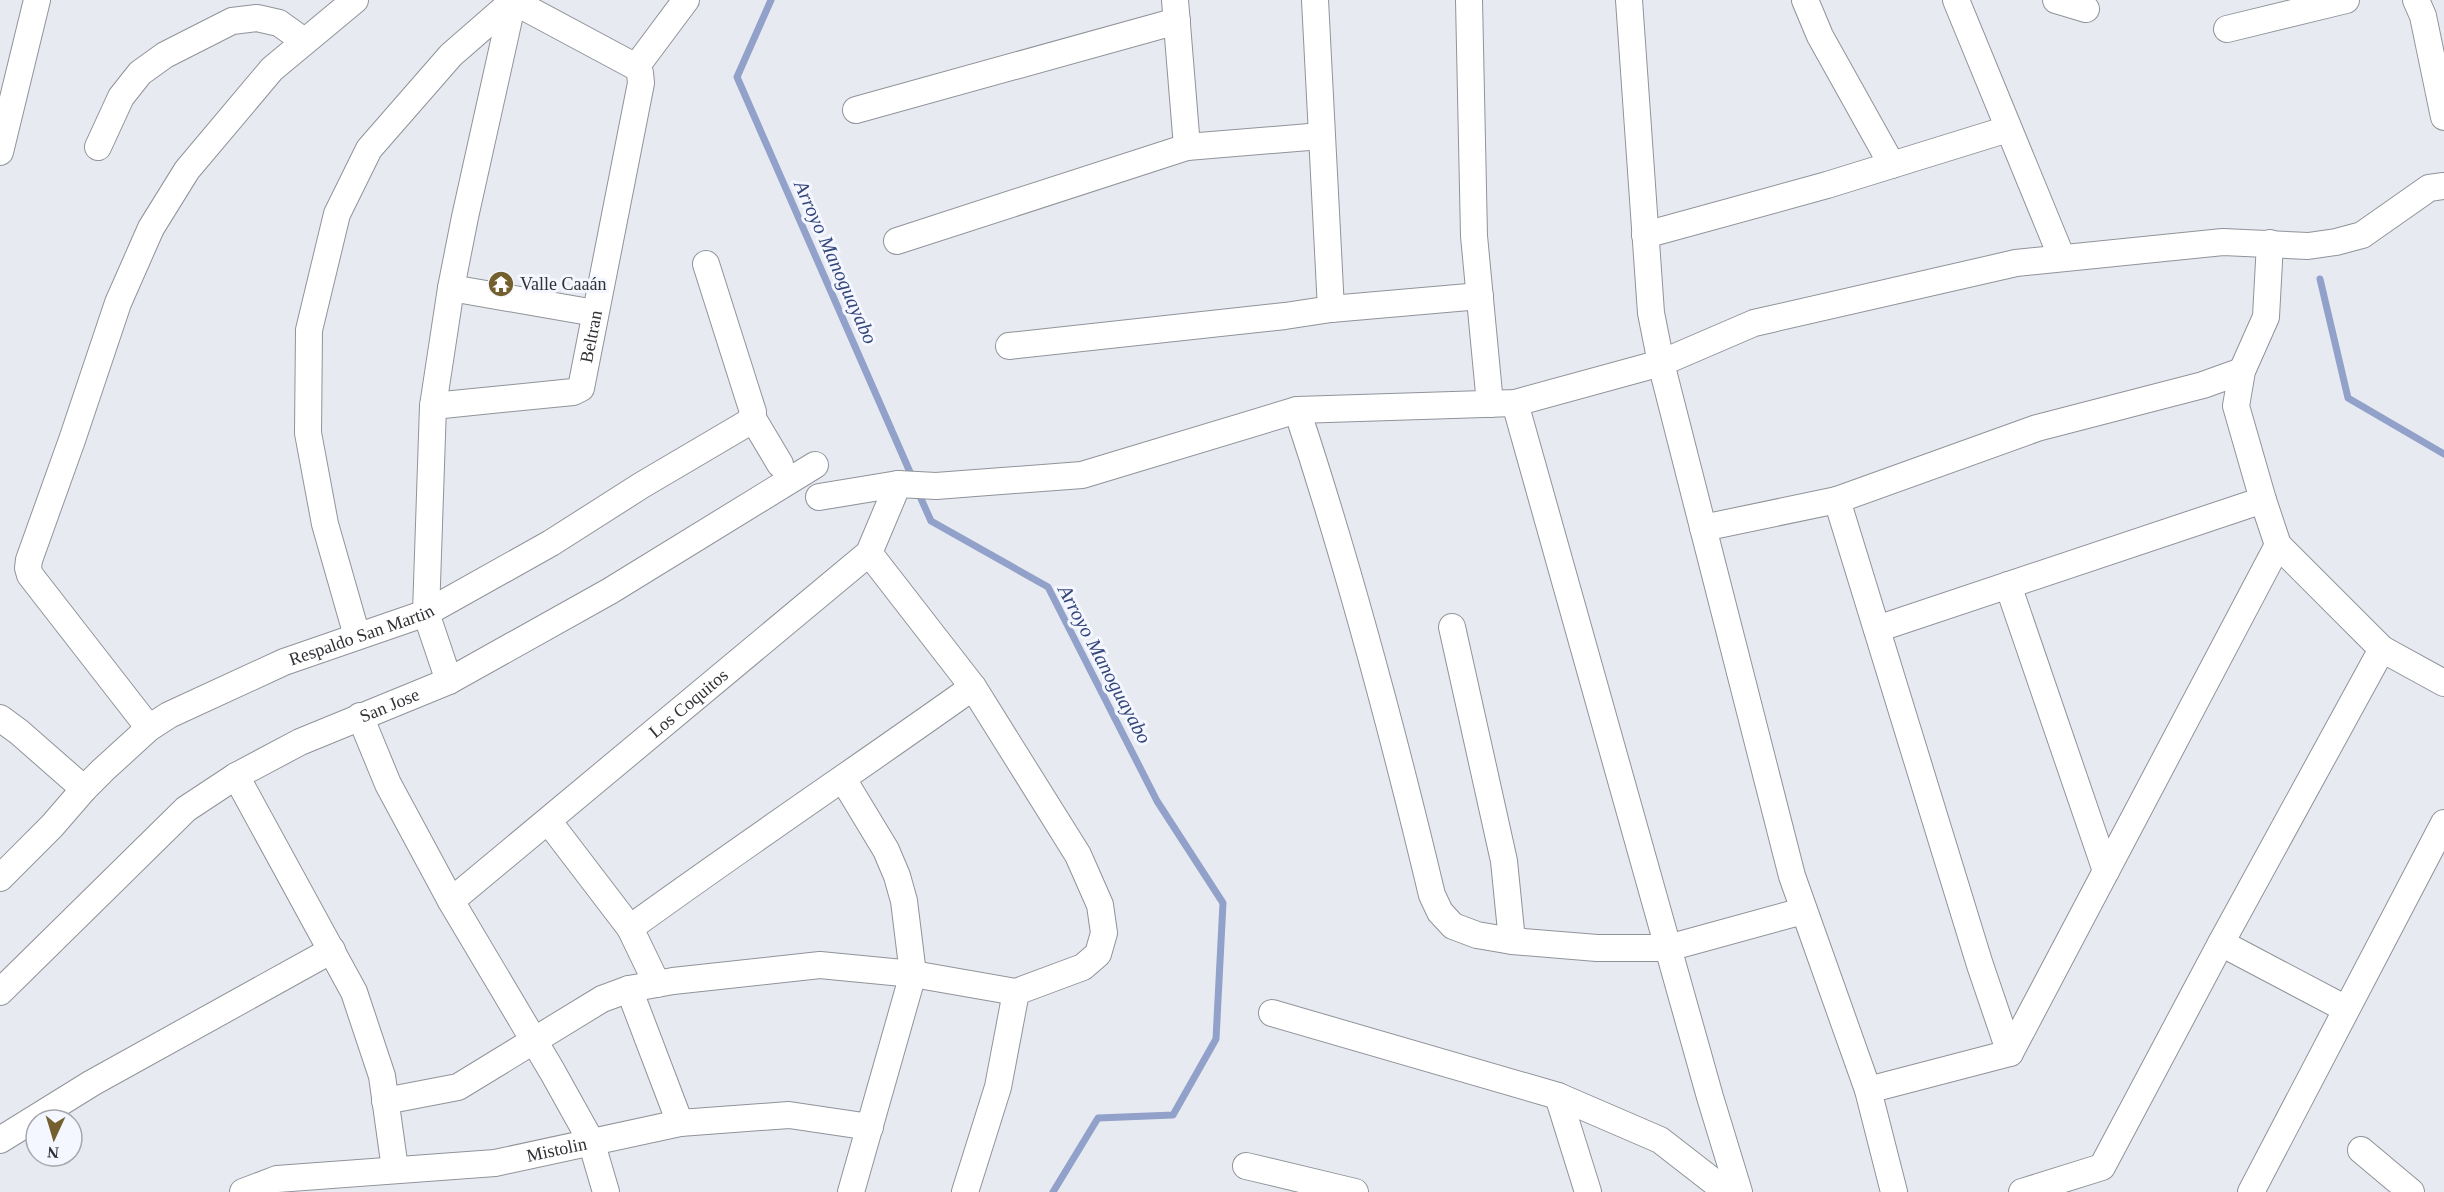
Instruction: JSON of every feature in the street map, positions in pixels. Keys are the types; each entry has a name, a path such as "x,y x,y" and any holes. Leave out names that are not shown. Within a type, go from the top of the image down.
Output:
{"street":[{"path":"0,152 38,0"},
{"path":"149,728 30,574 29,560 118,303 151,228 187,170 272,69 355,0"},
{"path":"512,1 636,67 686,0"},
{"path":"1315,0 1331,309"},
{"path":"1469,0 1474,236 1480,296 1502,404 1668,948 1739,1192"},
{"path":"1629,0 1651,313 1661,363 1792,876 1868,1090 1894,1192"},
{"path":"1805,0 1820,36 1892,165"},
{"path":"1956,0 2062,258"},
{"path":"2056,0 2086,9"},
{"path":"2227,29 2346,0"},
{"path":"2416,0 2422,16 2444,117"},
{"path":"449,681 426,613 433,406 451,288 512,1"},
{"path":"357,636 325,524 308,433 309,330 337,214 369,149 451,54 512,1"},
{"path":"856,110 1176,10 1187,147"},
{"path":"98,147 121,97 140,73 165,55 232,21 257,18 279,23 303,41"},
{"name":"Beltran","path":"433,406 573,392 581,388 641,83 640,73 636,67"},
{"path":"1645,235 1892,165 2008,129"},
{"path":"897,241 1187,147 1321,136"},
{"path":"819,497 898,484 936,486 1082,475 1297,410 1502,404 1661,363 1754,323 2016,263 2223,242 2308,246 2362,235 2439,182"},
{"path":"2270,243 2266,317 2242,371 2236,406 2278,545 2382,649 2444,683"},
{"path":"706,264 753,412 751,420 780,464"},
{"path":"451,288 595,313"},
{"path":"1009,346 1286,316 1331,309 1480,296"},
{"path":"1704,528 1837,500 2037,428 2203,385 2242,371"},
{"path":"1297,410 1383,700 1432,895 1440,912 1454,926 1477,935 1512,941 1597,948 1668,948 1803,912"},
{"name":"Respaldo San Martin","path":"0,878 52,826 84,789 149,728 169,715 284,662 426,613 551,543 751,420"},
{"name":"San Jose","path":"0,992 186,809 236,776 300,742 449,681 610,591 815,465"},
{"name":"Los Coquitos","path":"451,901 549,822 869,553 898,484"},
{"path":"1837,500 1980,966 2010,1053"},
{"path":"1876,628 2263,500"},
{"path":"1868,1090 2010,1053 2278,545"},
{"path":"385,1101 458,1087 602,999 629,988 820,965 913,974 1016,992 1083,967 1098,954 1104,933 1100,905 1078,855 973,687 869,553"},
{"path":"2008,585 2106,871"},
{"path":"1452,627 1504,861 1512,941"},
{"path":"2022,1192 2102,1167 2382,649"},
{"path":"630,928 770,826 843,779 973,687"},
{"path":"360,716 388,784 451,901 591,1141 606,1192"},
{"path":"0,718 20,732 84,789"},
{"path":"236,776 354,992 382,1076 394,1169"},
{"path":"843,779 886,850 897,876 904,901 913,974 851,1192"},
{"path":"549,822 630,928 657,984"},
{"path":"2251,1192 2444,823"},
{"path":"2222,943 2346,1009"},
{"path":"0,1140 92,1083 332,950"},
{"path":"629,988 680,1124"},
{"path":"965,1192 998,1087 1016,992"},
{"path":"1272,1013 1558,1096 1660,1140 1727,1192"},
{"path":"1558,1096 1588,1192"},
{"name":"Mistolin","path":"243,1192 277,1179 495,1163 680,1124 789,1115 870,1127"},
{"path":"2361,1149 2411,1192"},
{"path":"1246,1166 1355,1192"}],"waterway":[{"name":"Arroyo Manoguayabo","path":"771,0 737,77 913,479"},
{"path":"2320,279 2348,398 2444,454"},
{"name":"Arroyo Manoguayabo","path":"918,492 931,521 1048,587 1157,801 1223,903 1216,1039 1173,1115 1098,1118 1053,1192"}],"place":[{"name":"Valle Caaán","path":"501,284"}]}
